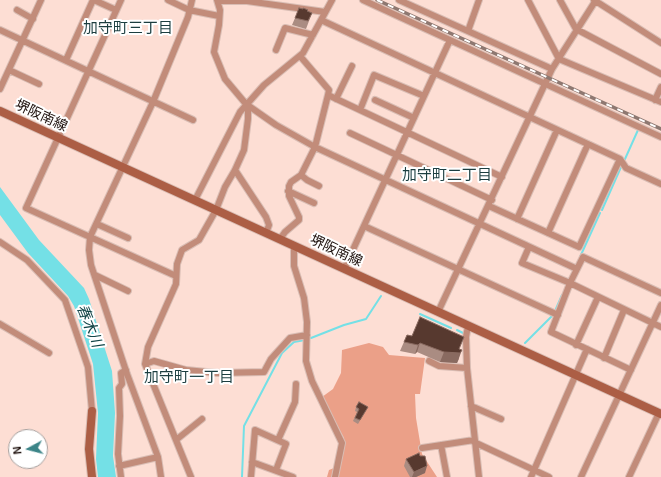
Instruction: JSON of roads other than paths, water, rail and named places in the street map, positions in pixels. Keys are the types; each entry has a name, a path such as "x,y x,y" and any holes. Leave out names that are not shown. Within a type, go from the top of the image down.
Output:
{"main road":[{"name":"堺阪南線","path":"0,111 660,414"},
{"path":"92,411 89,449 92,477"}],"street":[{"path":"0,89 41,0"},
{"path":"66,60 93,0 116,10"},
{"path":"120,0 26,208 176,276"},
{"path":"168,0 189,10 219,16"},
{"path":"161,477 158,457 126,370 95,275 89,250 90,238 153,102 192,0"},
{"path":"325,12 266,2 218,0 219,16 214,52 225,79 247,104 276,125 315,147 577,269"},
{"path":"195,200 247,104 264,85 300,56 313,36 332,0"},
{"path":"363,0 661,138"},
{"path":"399,0 552,69"},
{"path":"468,31 479,0"},
{"path":"528,0 559,59 658,101 661,87"},
{"path":"560,0 576,29 661,74"},
{"path":"438,312 459,271 552,69 595,0 661,43"},
{"path":"17,10 33,19"},
{"path":"321,20 620,159 626,168 661,184"},
{"path":"276,50 285,28 313,36"},
{"path":"0,30 23,40 44,54 66,60 193,120"},
{"path":"344,269 450,40"},
{"path":"280,239 299,220 288,191 291,182 301,175 315,147 329,90 300,56"},
{"path":"336,99 352,66"},
{"path":"9,70 39,84"},
{"path":"360,110 374,75 424,96"},
{"path":"328,95 502,177"},
{"path":"375,100 414,118"},
{"path":"191,477 145,364 148,347 176,284 177,264 182,250 199,240 216,210 228,180 235,170 245,148 247,104"},
{"path":"517,219 557,130"},
{"path":"350,133 490,203 517,219 579,247 620,159"},
{"path":"548,233 588,144"},
{"path":"235,170 266,217 269,226 266,232"},
{"path":"301,175 317,184"},
{"path":"288,191 314,203"},
{"path":"97,224 128,238"},
{"path":"364,226 459,271 558,315"},
{"path":"0,251 2,244 27,260 61,295 69,307 88,367 92,411"},
{"path":"294,246 294,266 304,298 307,335 306,361 312,381 342,443 335,477"},
{"path":"529,247 522,263 661,327"},
{"path":"631,370 551,332 570,284 583,257 661,294"},
{"path":"95,275 128,291"},
{"path":"576,344 598,297"},
{"path":"581,477 661,305"},
{"path":"604,358 624,310"},
{"path":"0,324 49,353"},
{"path":"468,326 466,337 467,368 479,477"},
{"path":"145,364 154,361 186,370 217,373 264,372 271,359 290,338 307,335"},
{"path":"531,477 587,349"},
{"path":"429,361 439,366 467,368"},
{"path":"121,477 119,466 119,388 122,384 121,373 126,370"},
{"path":"278,440 295,402 296,384"},
{"path":"470,406 498,416"},
{"path":"629,477 660,414"},
{"path":"176,440 202,419"},
{"path":"250,477 255,430 286,444 276,470"},
{"path":"422,448 474,441 549,477"},
{"path":"441,445 447,477"},
{"path":"119,466 158,457"},
{"path":"252,462 294,477"}],"water":[{"name":"春木川","path":"0,187 39,240 84,288 89,299 112,371 115,413 113,456 116,477 98,477 96,459 98,413 93,364 74,306 68,296 28,253 0,215"}],"waterway":[{"path":"625,159 638,130"},
{"path":"602,210 621,167"},
{"path":"580,257 600,213"},
{"path":"555,311 562,295"},
{"path":"311,338 344,325 366,319 381,296"},
{"path":"420,314 451,328"},
{"path":"525,343 553,315"},
{"path":"457,330 463,333"},
{"path":"242,477 244,426 282,353 294,342 305,340"}],"railway":[{"path":"377,0 661,129"}],"district":[{"name":"加守町三丁目","path":"128,29"},
{"name":"加守町二丁目","path":"447,176"},
{"name":"加守町一丁目","path":"189,378"}]}
